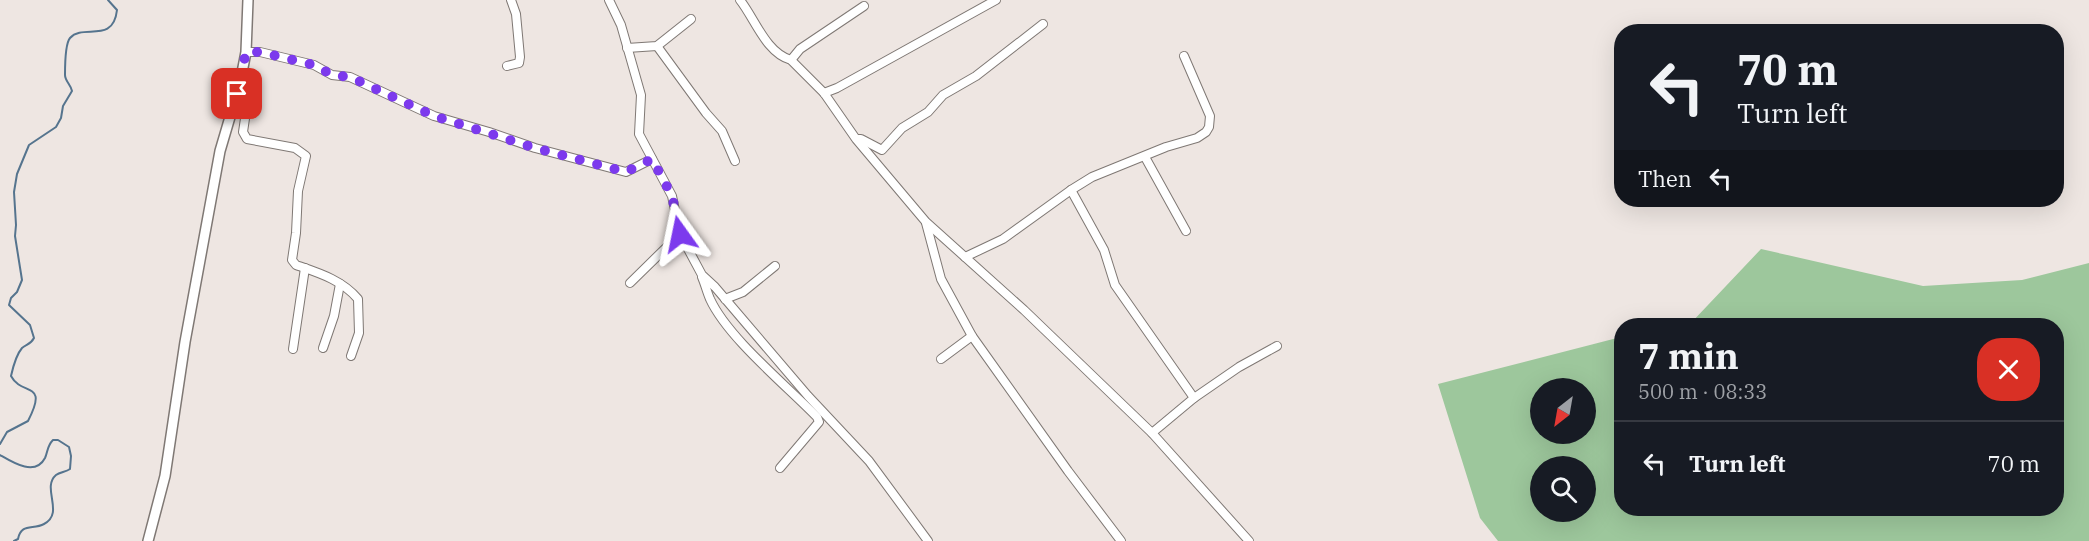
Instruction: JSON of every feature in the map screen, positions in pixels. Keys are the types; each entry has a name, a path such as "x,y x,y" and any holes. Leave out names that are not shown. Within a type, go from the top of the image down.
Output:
{"main road":[{"path":"148,541 165,476 185,342 220,151 237,94 246,52 248,0"}],"street":[{"path":"507,66 519,63 520,57 516,14 511,0"},
{"path":"609,0 621,25 640,95 639,134 672,196 680,234 702,275 710,300 728,326 817,417 819,422 780,468"},
{"path":"740,0 770,45 784,58 791,60 824,93 856,139 926,222 1024,310 1152,433 1249,541"},
{"path":"824,93 996,0"},
{"path":"791,60 800,49 864,6"},
{"path":"627,48 657,46 691,19"},
{"path":"856,139 861,139 882,150 902,128 928,112 943,95 976,76 1042,24"},
{"path":"657,46 722,131 735,161"},
{"path":"246,52 260,52 314,65 332,75 350,77 434,116 556,154 626,172 652,159"},
{"path":"965,257 1003,239 1092,177 1166,147 1197,138 1209,127 1210,116 1184,56"},
{"path":"237,94 247,105 243,132 247,139 295,148 306,156 298,191 296,234 292,257 296,264 340,284 358,299 360,305 359,333 351,356"},
{"path":"1145,157 1186,231"},
{"path":"1071,190 1104,250 1115,285 1194,398"},
{"path":"926,222 941,279 972,336 1121,541"},
{"path":"630,283 680,234"},
{"path":"725,298 743,292 775,266"},
{"path":"293,349 305,268"},
{"path":"702,275 725,298 808,396 869,461 928,541"},
{"path":"323,348 334,316 340,284"},
{"path":"941,359 972,336"},
{"path":"1152,433 1219,379 1277,346"},
{"path":"791,390 808,396"}],"green space":[{"path":"1761,249 1923,286 2022,280 2089,263 2089,541 1498,541 1480,518 1438,384 1614,339 1614,516 2064,516 2064,318 1696,318"}],"waterway":[{"path":"0,444 7,432 28,421 36,400 32,391 21,386 11,376 20,351 34,338 30,325 9,305 22,280 15,236 14,192 17,174 29,145 56,127 61,118 63,106 72,91 65,75 68,41 76,34 110,27 117,10 108,0"},
{"path":"0,455 23,466 35,467 45,458 51,442 58,440 69,447 71,456 70,469 56,475 52,480 53,514 50,519 40,526 25,529 14,541"}],"route":[{"path":"237,94 246,52 260,52 314,65 332,75 350,77 434,116 535,148 626,172 652,159 672,196 680,234"}]}
